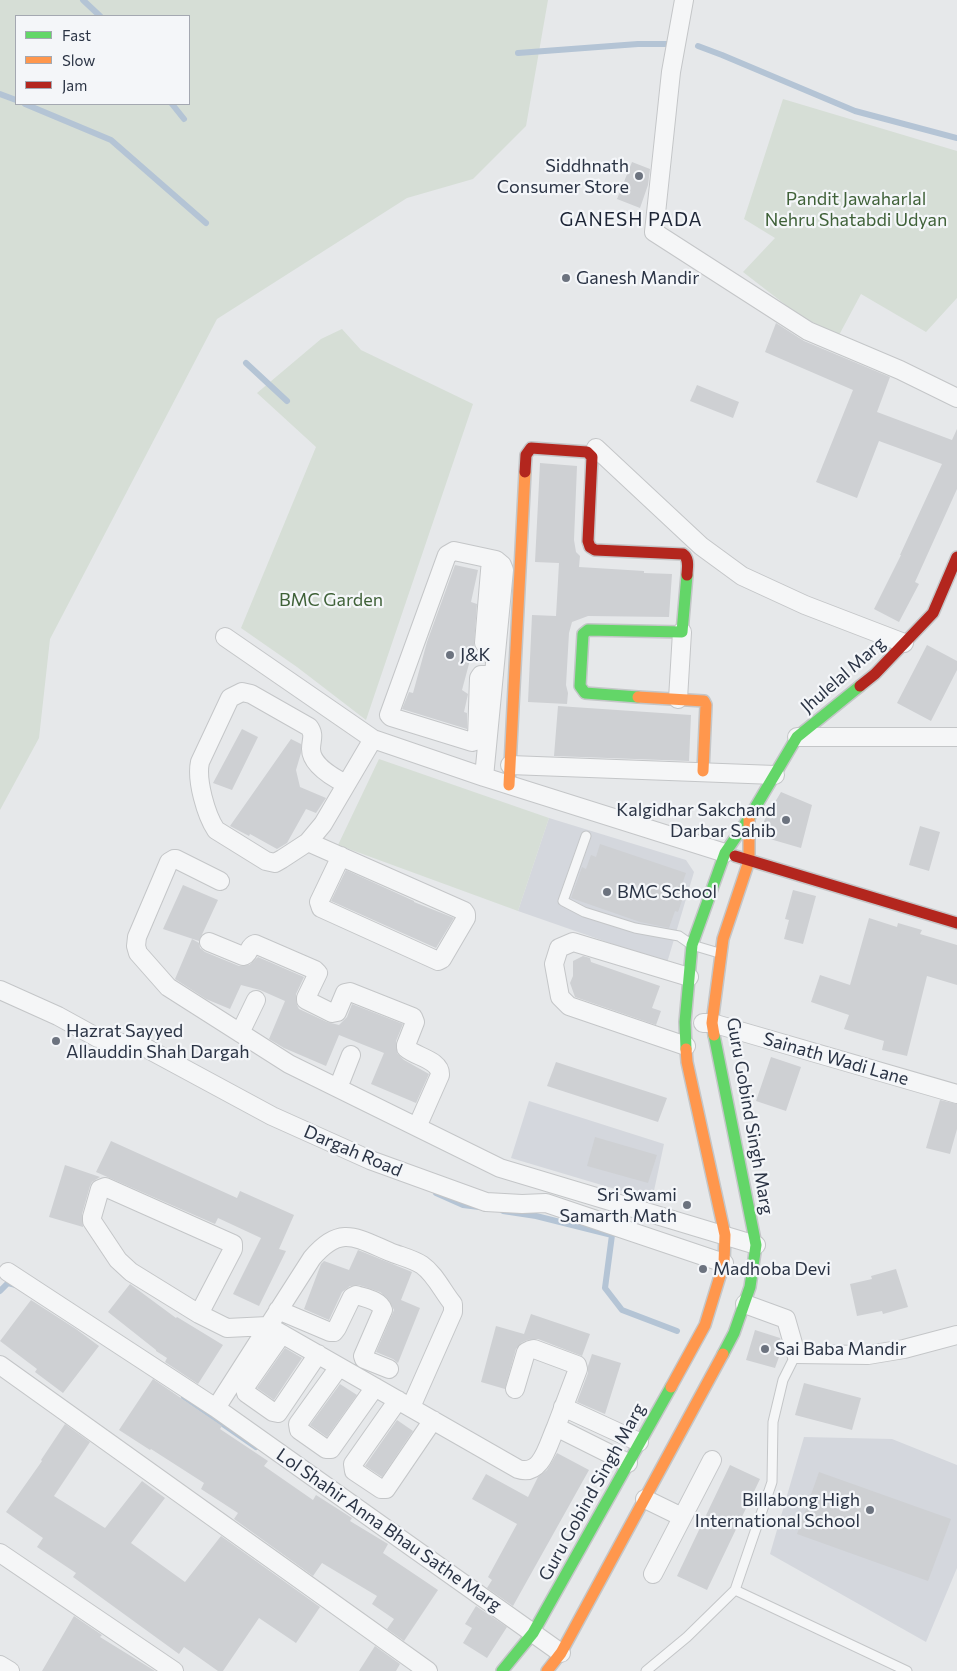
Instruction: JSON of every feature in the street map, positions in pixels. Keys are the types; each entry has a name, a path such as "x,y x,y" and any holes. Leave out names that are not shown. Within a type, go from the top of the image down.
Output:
{"street":[{"path":"684,0 671,72 654,232 808,331 900,370 957,398"},
{"path":"509,785 526,454 531,448 587,452 592,457 588,541 590,547 595,550 682,554 686,556 688,561 678,699"},
{"path":"596,448 701,546 742,576 805,605 904,643"},
{"path":"484,777 494,675 504,570 500,563 454,551 447,555 389,715 472,742 475,741 477,738 479,678 481,675 494,675"},
{"path":"484,644 491,560"},
{"name":"Jhulelal Marg","path":"749,818 797,737 875,674 933,613 955,568"},
{"path":"682,632 588,630 583,634 580,686 585,693 702,700 706,702 703,771"},
{"path":"225,637 374,739 484,777 749,861 957,923"},
{"path":"346,784 329,775 320,767 311,754 313,737 309,727 251,694 242,692 230,698 198,770 211,823 216,830 266,861 275,863 308,842 323,824 374,739"},
{"path":"797,737 957,737"},
{"path":"510,764 775,775"},
{"name":"Guru Gobind Singh Marg","path":"502,1671 533,1633 705,1325 724,1264 725,1235 687,1062 685,1022 692,945 725,853 749,818"},
{"name":"Guru Gobind Singh Marg","path":"547,1671 561,1653 734,1333 750,1287 756,1244 712,1023 723,939 749,861 749,818"},
{"path":"308,842 341,856 464,911 466,918 442,959 438,961 321,908 319,902 341,856"},
{"path":"220,880 176,859 171,860 137,937 136,946 138,953 168,987 289,1064 500,1168 535,1172 756,1244"},
{"path":"209,942 244,956 247,954 250,946 254,944 316,970 318,973 306,1000 332,1013 337,1012 345,993 350,992 413,1017 415,1022 406,1048 438,1066 441,1071 417,1127"},
{"path":"686,1046 569,1006 560,997 554,964 559,948 573,942 689,977"},
{"name":"Dargah Road","path":"0,990 58,1016 98,1038 146,1048 272,1116 370,1160 486,1202 546,1203 724,1264"},
{"path":"240,1033 256,1000"},
{"name":"Sainath Wadi Lane","path":"685,1022 712,1023 957,1094"},
{"path":"338,1088 351,1055"},
{"path":"199,1314 233,1249 234,1246 231,1242 105,1187 102,1188 92,1222 118,1260 131,1272 199,1314 227,1328 275,1330 518,1469 524,1471 531,1470 537,1466 556,1427 578,1369 577,1364 534,1349 530,1350 526,1352 515,1389"},
{"path":"318,1354 278,1413 273,1412 246,1393 245,1387 275,1330 278,1310 322,1246 336,1238 354,1236 422,1265 433,1276 454,1304 453,1312 404,1403 353,1464 354,1470 381,1489 386,1490 433,1420"},
{"name":"Lol Shahir Anna Bhau Sathe Marg","path":"8,1272 216,1408 561,1653"},
{"path":"278,1310 334,1332 352,1297 356,1295 379,1303 383,1310 364,1359 389,1369"},
{"path":"745,1304 786,1319 796,1354 868,1354 904,1349 957,1335"},
{"path":"705,1325 734,1333"},
{"path":"216,1408 275,1330"},
{"path":"0,1365 428,1671"},
{"path":"339,1366 298,1424 299,1430 326,1449 331,1449 375,1387"},
{"path":"563,1407 640,1442"},
{"path":"556,1427 628,1463"},
{"path":"600,1449 610,1429"},
{"path":"653,1574 712,1460"},
{"path":"645,1499 682,1517"},
{"path":"0,1553 174,1671"},
{"path":"0,1665 10,1671"}],"lane":[{"path":"586,836 563,901 584,912 635,928 679,936 692,945 721,954"},
{"path":"646,1671 687,1636 735,1590 772,1482 773,1422 784,1380 796,1354"},
{"path":"735,1590 907,1671"}],"shaded area":[{"name":"BMC School","path":"549,818 686,860 694,872 667,963 518,911"},
{"path":"529,1101 664,1144 652,1200 511,1158"},
{"name":"Billabong High International School","path":"804,1437 892,1439 957,1465 957,1568 926,1642 770,1554"}],"green space":[{"path":"0,0 548,0 526,126 473,179 407,198 217,319 50,639 39,738 0,810"},
{"name":"Pandit Jawaharlal Nehru Shatabdi Udyan","path":"783,99 957,151 957,298 926,332 861,294 838,337 796,313 743,272 775,238 744,219"},
{"name":"BMC Garden","path":"342,329 361,350 473,404 366,720 297,667 241,628 316,447 257,393 321,339"},
{"path":"379,759 549,818 518,911 338,845"}],"building":[{"path":"632,162 650,169 648,185 640,208 617,199"},
{"path":"776,323 804,341 890,377 877,412 952,440 957,429 957,489 915,582 919,584 899,622 874,609 901,555 942,464 879,441 857,498 816,482 853,390 765,352"},
{"path":"697,385 739,402 733,418 690,401"},
{"path":"540,463 577,466 574,540 576,552 580,556 579,567 672,574 669,617 588,616 572,622 569,633 566,685 568,693 567,704 528,702 532,615 556,616 559,563 535,562"},
{"name":"J&K","path":"455,565 478,570 471,602 477,604 474,645 462,690 468,694 464,712 467,713 467,729 402,709 409,692 413,693 427,642"},
{"path":"927,645 957,661 957,670 931,721 897,703"},
{"path":"558,706 691,715 689,761 554,756"},
{"path":"242,729 258,737 232,790 213,783"},
{"path":"291,739 301,744 301,753 296,770 300,787 326,798 316,813 306,809 287,843 277,849 250,834 249,836 230,826"},
{"name":"Kalgidhar Sakchand Darbar Sahib","path":"781,792 812,805 801,848 763,837 765,819"},
{"path":"920,826 940,832 929,871 909,865"},
{"path":"600,844 686,873 680,890 685,892 678,912 675,911 669,928 640,922 571,898 582,867 586,869 591,855 596,857"},
{"path":"346,870 414,902 454,918 436,948 331,901"},
{"path":"183,885 218,900 199,941 163,929"},
{"path":"793,890 816,896 803,944 784,939 789,920 785,919"},
{"path":"869,918 897,927 898,923 922,930 920,934 957,945 957,985 927,976 907,1056 882,1050 884,1041 844,1029 849,1015 811,1002 820,975 850,985"},
{"path":"192,939 199,943 200,948 205,952 239,966 249,965 258,957 304,977 296,994 299,1009 327,1022 339,1025 347,1017 352,1004 403,1024 396,1041 397,1053 404,1060 429,1074 416,1103 371,1084 384,1053 339,1035 326,1066 284,1048 269,1039 285,1001 260,990 241,985 230,1009 206,999 175,979"},
{"path":"583,956 590,958 591,962 660,986 652,1008 661,1011 656,1025 575,997 570,983 573,976 573,961"},
{"path":"771,1057 801,1067 786,1111 756,1101"},
{"path":"556,1062 667,1098 658,1122 547,1086"},
{"path":"940,1100 957,1104 957,1129 950,1154 926,1148"},
{"path":"595,1137 657,1155 648,1183 587,1166"},
{"path":"111,1141 237,1198 240,1191 294,1215 279,1249 286,1251 259,1306 233,1294 261,1238 218,1218 215,1224 96,1172"},
{"path":"65,1165 100,1177 92,1182 90,1186 82,1214 83,1227 49,1217"},
{"path":"358,1250 412,1272 401,1300 420,1308 398,1363 376,1352 394,1310 389,1300 380,1292 359,1285 350,1286 342,1292 329,1320 304,1309 321,1264 324,1261 349,1270"},
{"path":"896,1269 908,1307 883,1314 882,1311 857,1316 850,1284 872,1279 871,1276"},
{"path":"130,1284 176,1318 223,1345 198,1384 165,1362 167,1358 108,1312"},
{"path":"31,1300 99,1346 63,1393 35,1372 37,1369 0,1341"},
{"path":"531,1314 590,1334 582,1356 538,1339 527,1340 516,1349 505,1389 481,1382 496,1326 524,1334"},
{"name":"Sai Baba Mandir","path":"755,1330 780,1338 783,1346 775,1368 746,1360"},
{"path":"285,1348 302,1358 274,1400 257,1388"},
{"path":"592,1354 621,1363 605,1414 577,1402 588,1373"},
{"path":"153,1379 222,1426 220,1429 268,1461 264,1466 313,1500 316,1495 352,1518 350,1521 388,1544 383,1553 438,1590 404,1641 387,1629 394,1619 372,1604 377,1596 322,1563 313,1576 234,1519 238,1513 201,1489 204,1483 119,1430"},
{"path":"804,1383 861,1398 852,1430 795,1415"},
{"path":"340,1384 357,1395 327,1437 310,1425"},
{"path":"397,1420 413,1431 382,1477 365,1466"},
{"path":"65,1424 90,1442 54,1496 105,1528 142,1481 165,1498 131,1543 185,1582 221,1536 320,1607 296,1643 259,1618 223,1671 218,1671 184,1647 179,1654 73,1577 76,1573 37,1547 43,1538 6,1512 42,1461"},
{"path":"557,1453 589,1470 513,1606 487,1588 492,1580 488,1577 517,1524 472,1499 486,1474 528,1497 538,1477 547,1470"},
{"path":"730,1465 760,1479 707,1590 677,1576"},
{"path":"819,1472 951,1519 928,1581 797,1534"},
{"path":"476,1606 507,1627 487,1658 463,1643 472,1628 465,1624"},
{"path":"74,1616 102,1635 100,1637 155,1671 42,1671"},
{"path":"375,1646 400,1664 396,1671 359,1671"}],"waterway":[{"path":"83,0 99,15"},
{"path":"518,53 638,44 670,44"},
{"path":"698,46 855,111 957,138"},
{"path":"0,94 15,100"},
{"path":"27,105 111,140 206,223"},
{"path":"173,105 184,119"},
{"path":"246,363 287,401"},
{"path":"436,1193 463,1205 479,1207"},
{"path":"503,1211 536,1216 612,1235 605,1288 622,1310 677,1331"},
{"path":"0,1291 8,1283 16,1285"},
{"path":"184,1397 256,1447"}],"traffic: fast":[{"path":"638,697 585,693 580,686 583,634 588,630 682,632 687,575"},
{"path":"686,1049 685,1022 692,945 725,853 749,818 797,737 860,686"},
{"path":"714,1035 756,1245 750,1287 734,1333 723,1354"},
{"path":"502,1671 533,1633 671,1387"}],"traffic: slow":[{"path":"509,785 525,472"},
{"path":"638,697 704,701 706,705 703,771"},
{"path":"714,1035 712,1023 723,939 749,861 749,818"},
{"path":"671,1387 705,1325 724,1263 725,1235 687,1062 686,1049"},
{"path":"547,1671 561,1653 723,1354"}],"traffic: jam":[{"path":"525,472 526,455 531,448 587,452 592,457 588,541 590,547 595,550 683,554 687,561 687,575"},
{"path":"860,686 875,674 933,613 957,557"},
{"path":"735,856 957,923"}],"place":[{"name":"Siddhnath Consumer Store","path":"639,176"},
{"name":"Ganesh Mandir","path":"566,278"},
{"name":"J&K","path":"450,655"},
{"name":"Kalgidhar Sakchand Darbar Sahib","path":"786,820"},
{"name":"BMC School","path":"607,892"},
{"name":"Hazrat Sayyed Allauddin Shah Dargah","path":"56,1041"},
{"name":"Sri Swami Samarth Math","path":"687,1205"},
{"name":"Madhoba Devi","path":"703,1269"},
{"name":"Sai Baba Mandir","path":"765,1349"},
{"name":"Billabong High International School","path":"870,1510"}],"district":[{"name":"GANESH PADA","path":"631,220"}]}
